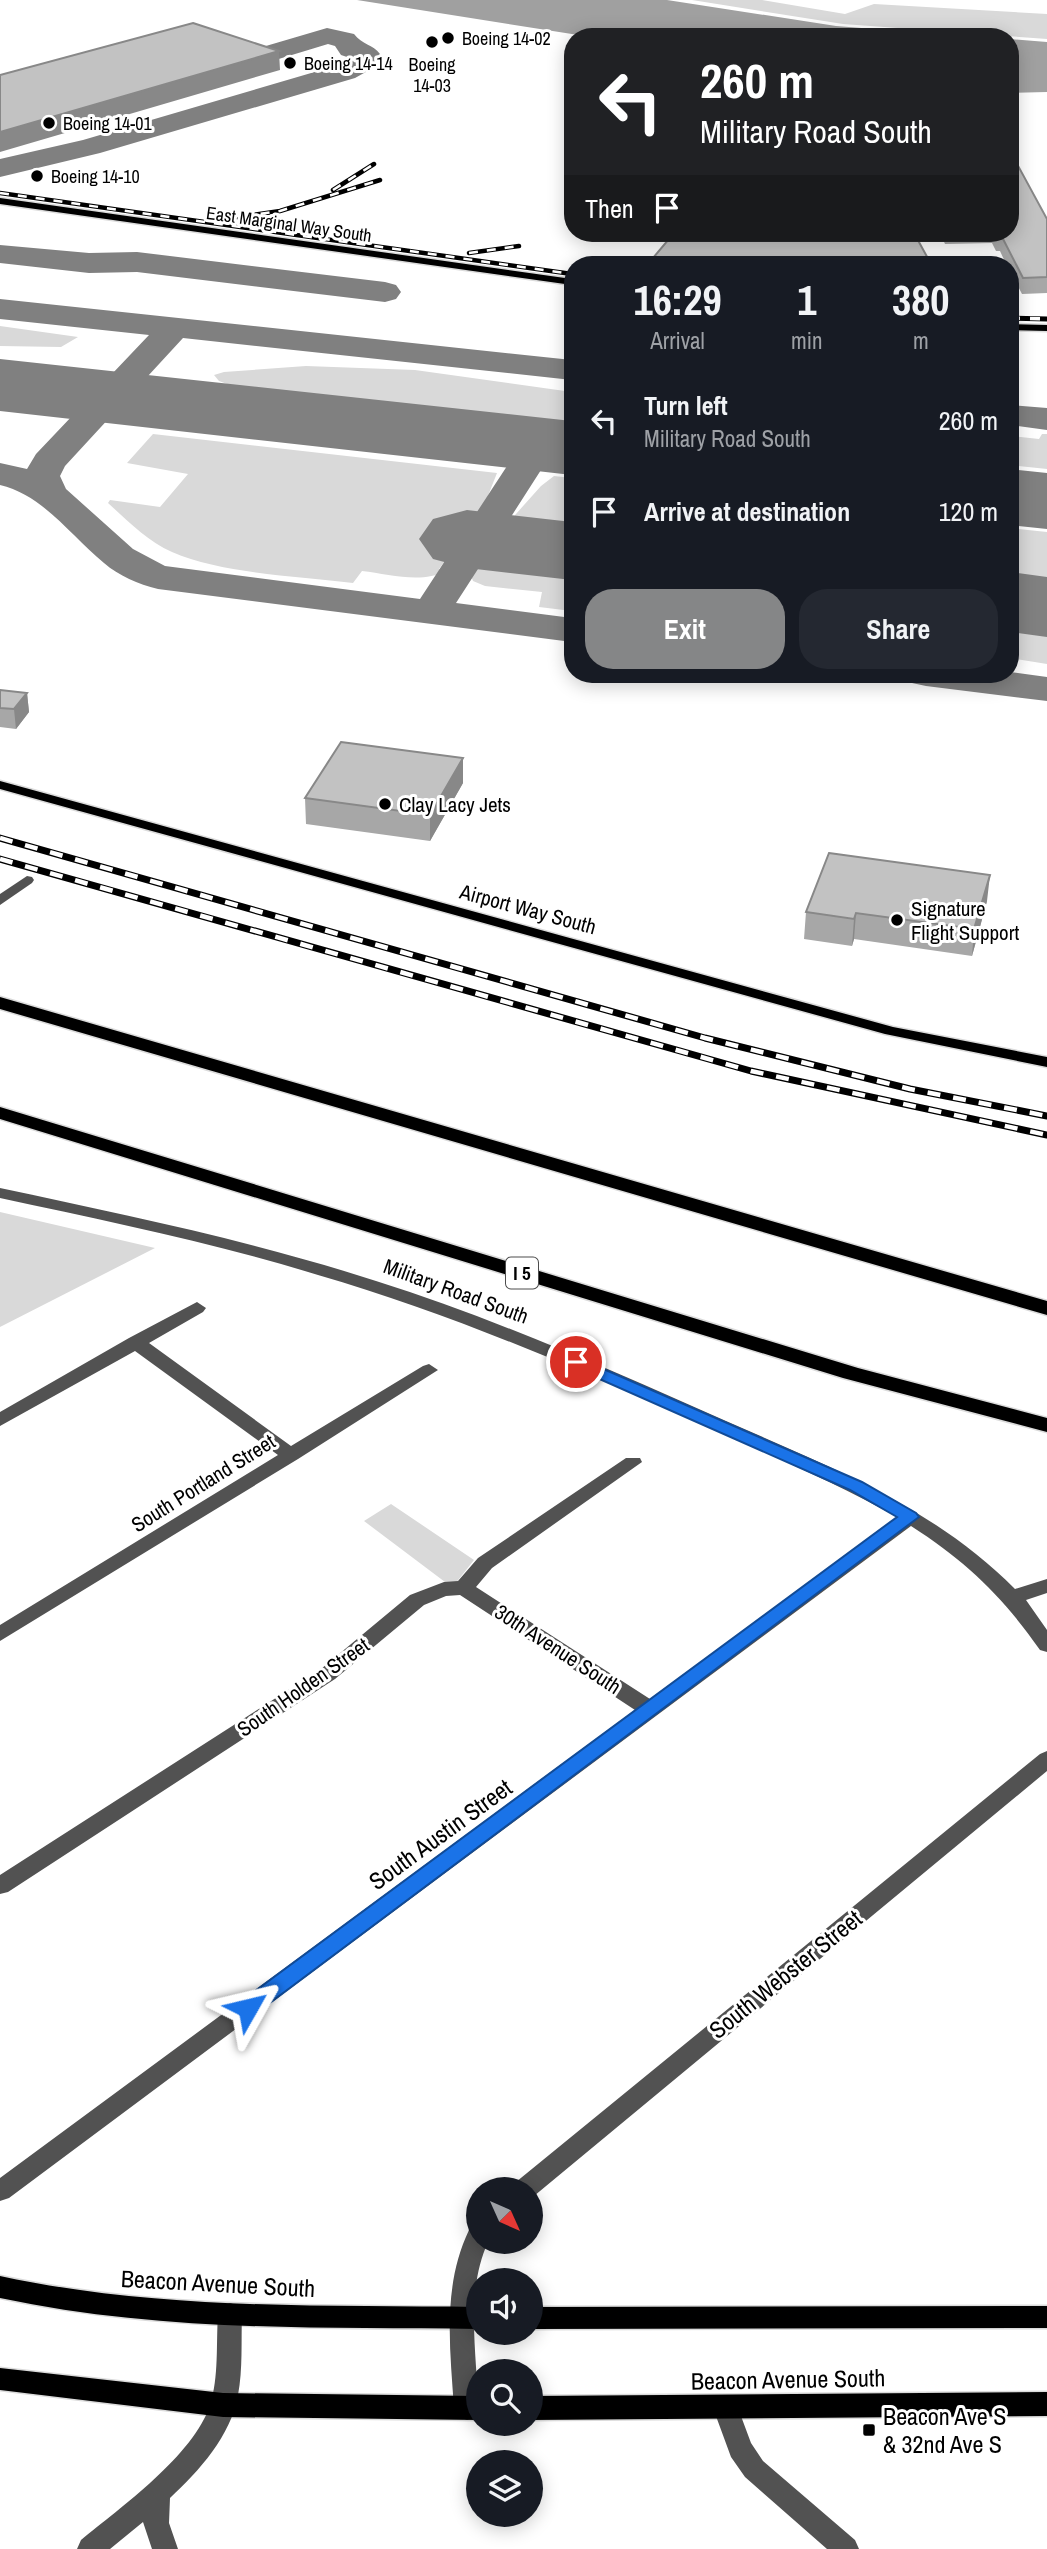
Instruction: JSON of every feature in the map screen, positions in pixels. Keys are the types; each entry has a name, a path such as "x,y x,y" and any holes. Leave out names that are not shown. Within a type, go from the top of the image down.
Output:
{"highway":[{"path":"0,1003 1047,1308"},
{"name":"I 5","path":"0,1113 851,1373 1047,1425"}],"main road":[{"name":"East Marginal Way South","path":"0,201 564,281"},
{"path":"1019,327 1047,328"},
{"name":"Airport Way South","path":"0,785 891,1031 1047,1062"},
{"name":"Beacon Avenue South","path":"0,2287 126,2309 230,2314 466,2318"},
{"path":"543,2318 1047,2317"},
{"path":"0,2379 223,2405 466,2408"},
{"name":"Beacon Avenue South","path":"543,2408 1047,2403"}],"street":[{"path":"0,901 27,880"},
{"name":"Military Road South","path":"0,1192 241,1249 366,1283 531,1342 844,1480 910,1517 953,1545 1011,1598 1034,1623 1047,1645"},
{"path":"0,1419 197,1308"},
{"path":"135,1342 291,1455"},
{"name":"South Portland Street","path":"0,1634 429,1370"},
{"path":"464,1588 485,1563 633,1462"},
{"name":"South Austin Street","path":"0,2192 910,1517"},
{"path":"1011,1598 1047,1586"},
{"name":"30th Avenue South","path":"464,1588 651,1710"},
{"name":"South Holden Street","path":"0,1886 328,1674 417,1600 444,1589 464,1588"},
{"name":"South Webster Street","path":"540,2177 1047,1759"},
{"path":"90,2549 157,2492 193,2456 211,2431 223,2405 230,2314"},
{"path":"726,2408 740,2449 754,2469 846,2549"},
{"path":"157,2492 156,2523 165,2549"}],"shaded area":[{"path":"357,0 667,0 861,28 564,28 564,33"},
{"path":"692,0 762,0 845,14 874,4 1047,14 1047,39 1019,37 1019,28 897,28 843,24"},
{"path":"1019,40 1047,42 1047,92 1019,93"},
{"path":"0,326 78,337 61,347 0,346"},
{"path":"306,366 415,370 564,391 564,422 235,387 219,381 214,375"},
{"path":"153,434 497,473 478,521 467,520 443,556 447,558 439,569 446,571 416,578 362,571 353,583 285,576 237,570 172,552 130,524 108,503 110,500 160,507 188,474 127,463"},
{"path":"1042,434 1047,434 1047,469 1019,466 1019,437 1039,439"},
{"path":"554,476 564,477 564,533 507,524 541,486"},
{"path":"1019,529 1047,532 1047,588 1019,585"},
{"path":"502,558 564,566 564,610 539,607 542,592 485,586 473,581 471,576 484,559"},
{"path":"1019,622 1047,625 1047,664 1019,659"},
{"path":"0,1212 155,1248 0,1327"},
{"path":"391,1504 474,1560 455,1584 449,1585 364,1521"}],"building":[{"path":"193,23 279,51 0,132 0,75"},
{"path":"1019,168 1047,219 1047,277 1023,278 1019,270 1019,256 1012,256 1005,242 1019,242"},
{"path":"666,242 919,242 927,256 655,256"},
{"path":"0,690 27,693 14,709 0,708"},
{"path":"341,742 463,758 430,815 305,798"},
{"path":"829,853 990,875 974,929 856,913 854,919 806,912"}],"taxiway":[{"path":"0,168 90,147 345,72 363,62 366,54 351,49 345,40 327,36 249,60"},
{"path":"0,254 89,263 137,262 385,292"},
{"path":"0,309 564,369"},
{"path":"49,492 42,476 49,462 174,328"},
{"path":"1019,416 1047,419"},
{"path":"431,612 539,445"},
{"path":"0,474 26,480 43,488 119,557 158,577 431,612"},
{"path":"465,561 488,549 530,546"},
{"path":"431,612 564,629"},
{"path":"999,683 1047,689"}],"runway":[{"path":"0,385 564,447"},
{"path":"1019,498 1047,501"},
{"path":"467,539 564,550"},
{"path":"1019,603 1047,607"}],"railway":[{"path":"333,190 374,164"},
{"path":"225,219 280,211 380,180"},
{"path":"0,193 564,273"},
{"path":"469,253 519,246"},
{"path":"1019,318 1047,319"},
{"path":"0,838 705,1038 910,1089 1047,1116"},
{"path":"0,859 751,1071 1047,1135"}],"place":[{"name":"Boeing 14-02","path":"448,38"},
{"name":"Boeing 14-03","path":"432,42"},
{"name":"Boeing 14-14","path":"290,63"},
{"name":"Boeing 14-01","path":"49,123"},
{"name":"Boeing 14-10","path":"37,176"},
{"name":"Clay Lacy Jets","path":"385,804"},
{"name":"Signature Flight Support","path":"897,920"},
{"name":"Beacon Ave S & 32nd Ave S","path":"869,2430"}],"route":[{"path":"248,2008 910,1517 856,1486 576,1362"}]}
